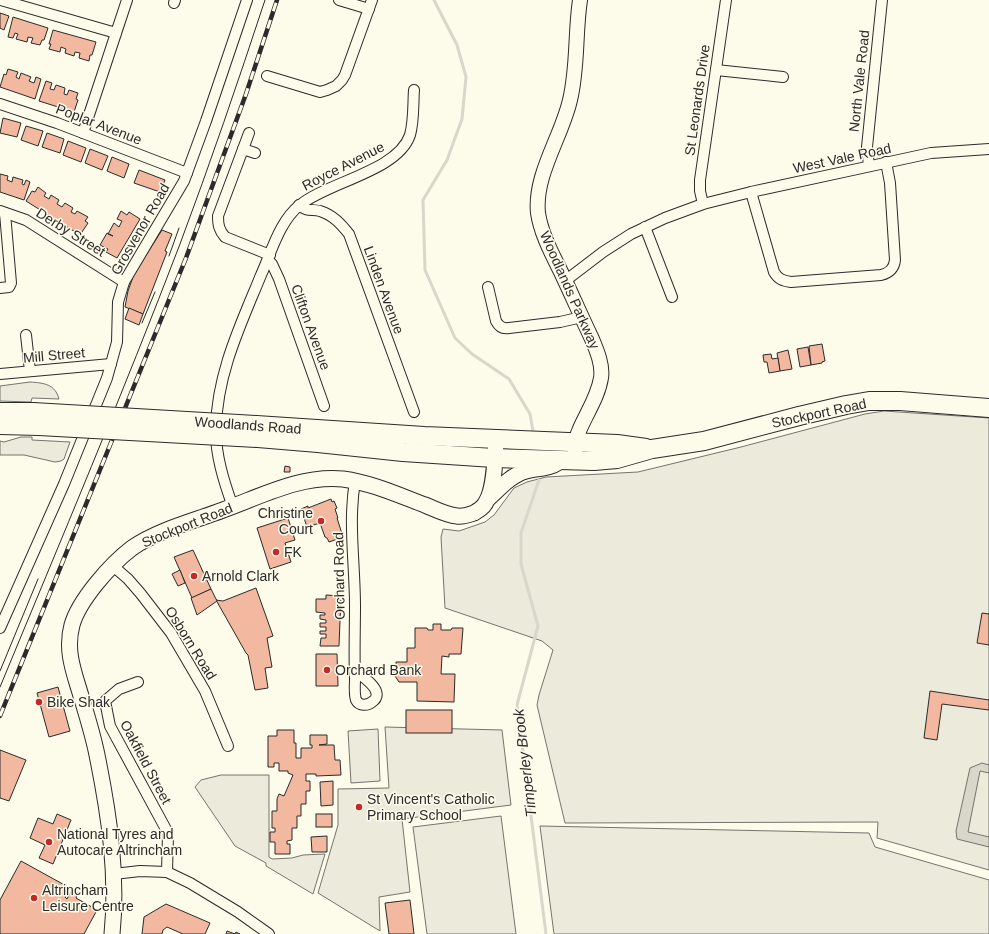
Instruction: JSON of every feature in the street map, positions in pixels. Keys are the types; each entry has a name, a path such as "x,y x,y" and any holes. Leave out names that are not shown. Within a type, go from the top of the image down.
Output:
{"highway":[{"name":"Stockport Road","path":"494,458 568,461 617,460 652,448 704,441 799,416 869,401 900,401 989,408"},
{"name":"Woodlands Road","path":"0,412 36,419 257,432 496,439"},
{"name":"Woodlands Road","path":"0,425 36,419"},
{"name":"Woodlands Road","path":"257,432 334,444 403,452 494,458"},
{"name":"Stockport Road","path":"496,439 617,444 652,448"}],"main road":[{"path":"488,499 492,484 496,439"},
{"name":"Stockport Road","path":"112,934 114,874 110,825 101,773 72,668 69,645 72,626 81,604 112,566 128,552 146,540 283,487 309,480 331,479 355,481 372,485 446,514 460,517 467,516 480,510 488,499 502,485 515,476 527,471 552,467 568,461"}],"street":[{"path":"1,0 116,33"},
{"path":"83,133 127,0"},
{"name":"Grosvenor Road","path":"0,628 64,484 107,378 117,342 118,302 124,282 137,257 180,188 187,173 247,0"},
{"path":"266,77 318,92 336,86 344,78 370,5 339,0"},
{"name":"Woodlands Parkway","path":"568,461 576,443 578,432 595,396 601,374 596,348 544,234 538,215 538,201 545,170 570,102 580,0"},
{"name":"St Leonards Drive","path":"703,204 700,191 700,180 726,0"},
{"name":"North Vale Road","path":"869,166 866,147 882,0"},
{"path":"716,70 783,77"},
{"name":"Royce Avenue","path":"234,507 225,484 218,449 216,428 219,391 231,348 269,258 285,222 299,205 311,197 373,169 396,154 407,142 410,134 414,90"},
{"name":"Poplar Avenue","path":"0,104 83,133 187,173"},
{"path":"249,133 218,216 218,223 220,231 225,236 269,258"},
{"path":"243,149 255,153"},
{"name":"West Vale Road","path":"565,281 617,242 645,227 703,204 886,162 942,151 989,149"},
{"path":"751,192 774,272 778,278 792,282 881,275 888,272 893,266 895,260 890,183 886,162"},
{"name":"Linden Avenue","path":"299,205 304,210 320,211 330,216 339,222 349,234 414,412"},
{"path":"0,288 9,287 11,283 3,212"},
{"name":"Derby Street","path":"3,212 26,220 124,282"},
{"path":"645,227 672,297"},
{"name":"Clifton Avenue","path":"269,258 279,279 324,406"},
{"path":"488,287 496,321 502,328 560,322 582,317"},
{"path":"26,335 30,371"},
{"name":"Mill Street","path":"0,374 111,364"},
{"name":"Orchard Road","path":"355,481 352,508 355,604 355,671"},
{"name":"Osborn Road","path":"112,566 141,594 171,633 205,691 228,746"},
{"name":"Oakfield Street","path":"138,682 119,689 105,701 110,726 168,833 167,872"},
{"path":"114,874 140,871 167,872 190,882 238,912 269,934"}],"shaded area":[{"path":"30,382 40,383 52,387 59,399 32,398 31,402 0,401 0,386"},
{"path":"884,411 989,418 989,870 877,838 878,822 565,823 537,705 553,650 542,641 445,608 441,537 443,529 459,531 485,522 494,515 514,488 527,482 546,477 638,472 741,447 865,414"},
{"path":"21,437 32,437 32,440 70,442 64,459 61,461 55,462 24,455 0,455 0,441 4,442"},
{"path":"385,727 502,730 511,805 402,819 410,892 379,897 380,931 318,893 338,825 338,789 389,788"},
{"path":"378,729 380,781 351,783 348,731"},
{"path":"982,763 989,765 989,773 980,771 968,832 989,837 989,847 957,839 956,831 970,768"},
{"path":"221,775 269,775 269,857 272,859 292,858 303,855 325,854 313,894 266,866 266,863 235,846 195,787 201,780"},
{"path":"501,816 516,934 427,934 413,827"},
{"path":"540,826 869,833 875,847 989,880 989,934 554,934"}],"building":[{"path":"0,13 9,16 4,30 0,28"},
{"path":"13,17 48,28 44,40 42,40 40,45 31,43 33,38 28,37 27,42 16,39 18,34 15,33 13,38 8,37"},
{"path":"53,30 96,42 89,61 79,58 80,53 75,52 74,56 65,53 66,49 61,47 60,52 49,49"},
{"path":"8,69 18,72 16,77 19,79 21,73 31,77 29,81 34,83 36,77 41,79 35,99 0,87 4,74 6,75"},
{"path":"46,81 52,83 50,89 54,90 56,85 65,88 64,94 67,95 69,90 78,93 76,99 78,100 74,112 39,101"},
{"path":"3,118 21,123 17,137 0,133"},
{"path":"26,126 43,131 38,146 21,140"},
{"path":"47,133 64,139 60,153 42,147"},
{"path":"68,141 86,148 81,162 63,155"},
{"path":"90,149 108,156 102,170 85,163"},
{"path":"112,157 129,164 124,178 107,171"},
{"path":"139,170 165,180 160,192 134,183"},
{"path":"0,174 8,176 7,180 12,182 13,177 23,180 22,184 24,185 26,180 30,182 24,200 0,192"},
{"path":"38,187 46,193 44,196 49,199 51,195 59,200 57,204 62,207 65,203 73,208 71,212 75,214 77,211 88,217 85,221 88,223 80,235 26,201 32,191 35,192"},
{"path":"121,211 127,215 129,212 140,219 117,258 106,252 108,249 100,245 107,233 108,234 114,223 119,227 122,221 117,219"},
{"path":"162,230 172,234 165,251 167,252 143,314 125,307 128,291 134,274"},
{"path":"129,308 143,314 139,325 125,319"},
{"path":"822,344 825,361 811,365 809,346"},
{"path":"808,347 811,365 800,367 797,349"},
{"path":"788,350 792,369 780,371 777,353"},
{"path":"771,354 772,359 778,358 780,371 769,373 767,362 764,362 763,355"},
{"path":"285,466 290,467 290,472 284,472"},
{"name":"Christine Court","path":"331,499 332,502 334,501 337,508 335,509 343,537 329,542 325,537 320,523 307,527 301,509 308,506 308,508"},
{"name":"FK","path":"288,518 295,540 285,543 291,562 270,569 257,528"},
{"name":"Arnold Clark","path":"193,550 211,589 192,598 174,557"},
{"path":"180,570 185,583 178,586 172,574"},
{"path":"256,588 273,636 267,638 272,667 265,668 268,688 255,690 248,655 216,600 223,601"},
{"path":"211,589 217,601 197,615 191,598"},
{"path":"326,595 341,596 339,646 320,646 321,638 326,638 326,634 320,634 320,631 326,631 326,627 320,627 320,623 326,623 326,620 320,619 320,615 325,615 325,613 316,612 316,599 326,599"},
{"path":"982,613 989,614 989,645 977,643"},
{"path":"433,624 441,624 441,630 463,628 461,654 449,654 449,657 442,656 441,674 455,674 454,702 417,701 417,682 399,682 393,673 396,669 396,662 407,662 407,648 415,648 415,628 427,628 428,630 433,630"},
{"name":"Orchard Bank","path":"316,654 337,654 338,686 316,686"},
{"path":"58,687 70,731 49,737 37,693"},
{"path":"930,691 989,700 989,710 942,704 937,740 924,738"},
{"path":"406,710 452,710 452,733 406,733"},
{"path":"277,730 294,730 296,758 301,758 301,748 312,748 312,745 310,745 310,735 327,735 327,744 319,745 334,745 335,760 340,760 341,775 316,776 316,774 306,774 306,781 310,781 310,791 306,791 306,804 301,804 301,816 297,816 297,828 292,828 292,840 287,841 287,844 290,844 290,854 275,854 275,842 270,842 270,832 275,832 275,828 272,828 272,811 277,811 277,799 279,794 284,796 293,775 288,773 288,771 279,771 279,763 274,763 274,767 268,767 268,736 277,736"},
{"path":"0,750 26,760 9,801 0,798"},
{"path":"333,781 333,805 321,806 320,782"},
{"name":"National Tyres and Autocare Altrincham","path":"57,814 71,820 53,864 39,858 45,845 30,838 38,818 53,824"},
{"path":"316,814 332,814 332,827 316,827"},
{"path":"327,836 327,852 312,852 311,837"},
{"name":"Altrincham Leisure Centre","path":"21,861 70,888 65,897 67,899 72,890 78,893 76,898 97,910 84,934 0,934 0,900"},
{"path":"410,900 414,934 389,934 385,903"},
{"path":"166,904 210,923 205,934 183,934 167,927 163,930 162,934 142,934 144,917"},
{"path":"227,931 235,934 226,934"}],"waterway":[{"name":"Timperley Brook","path":"434,0 457,45 466,77 462,119 447,160 423,200 425,270 455,338 472,354 509,379 530,414 533,431"},
{"name":"Timperley Brook","path":"539,480 521,533 521,564 538,626 517,705 546,934"}],"tram line":[{"path":"0,687 69,522 180,244 224,123 265,0"},
{"path":"169,256 179,228"},
{"path":"142,323 155,292"},
{"path":"0,671 38,579"}],"railway":[{"path":"0,716 186,258 246,94 277,0"}],"place":[{"name":"Christine Court","path":"321,521"},
{"name":"FK","path":"276,552"},
{"name":"Arnold Clark","path":"194,576"},
{"name":"Orchard Bank","path":"327,670"},
{"name":"Bike Shak","path":"39,702"},
{"name":"St Vincent's Catholic Primary School","path":"359,807"},
{"name":"National Tyres and Autocare Altrincham","path":"49,842"},
{"name":"Altrincham Leisure Centre","path":"34,898"}]}
